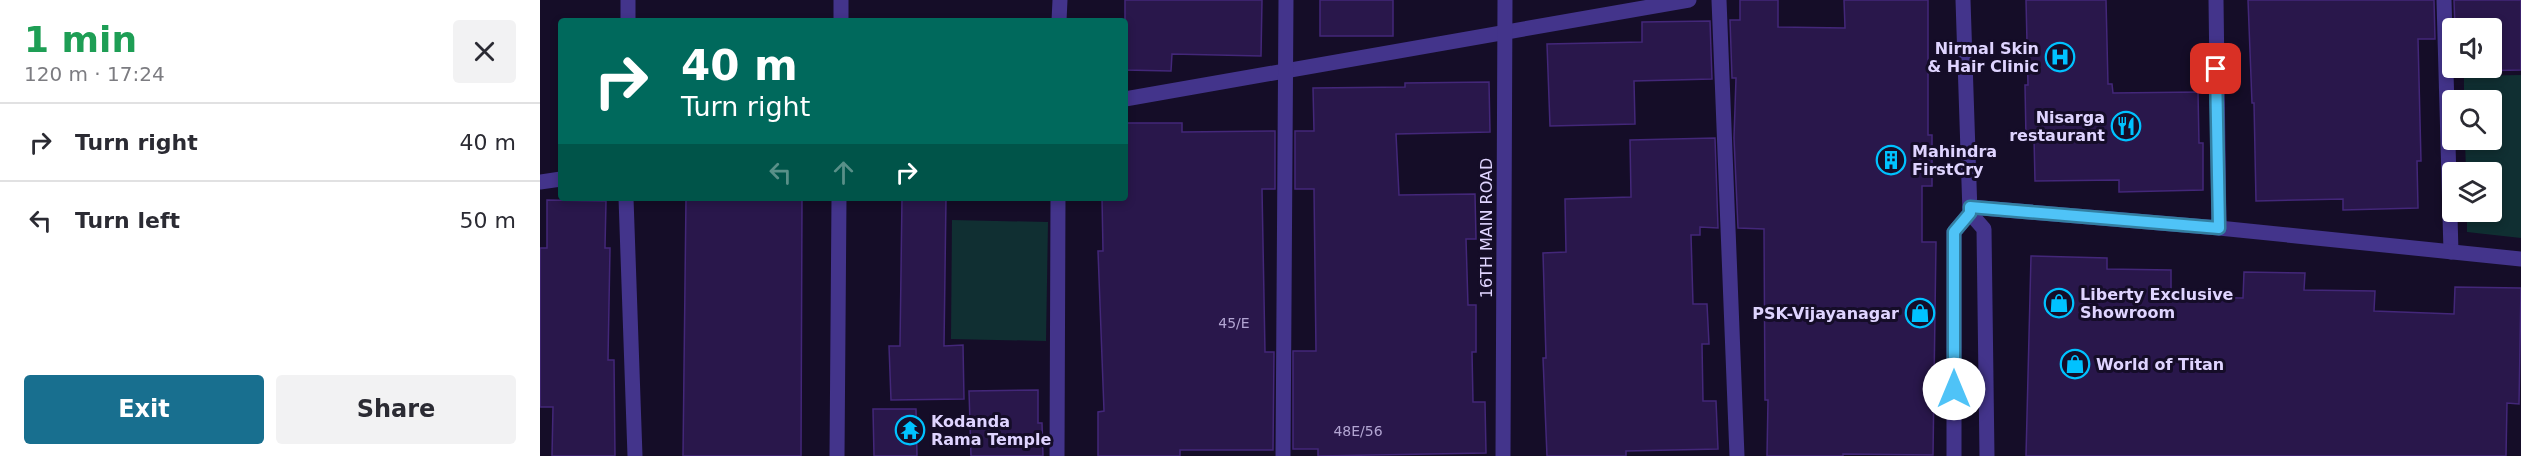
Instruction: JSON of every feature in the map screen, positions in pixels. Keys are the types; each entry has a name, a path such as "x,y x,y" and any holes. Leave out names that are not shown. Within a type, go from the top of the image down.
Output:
{"street":[{"path":"628,0 628,18"},
{"path":"841,0 841,18"},
{"path":"1059,18 1060,0"},
{"path":"1283,456 1286,0"},
{"name":"16TH MAIN ROAD","path":"1503,456 1505,0"},
{"path":"1128,98 1689,0"},
{"path":"1719,0 1737,456"},
{"path":"1964,0 1970,210 1984,229 1987,456"},
{"path":"2216,0 2219,228"},
{"path":"2444,0 2451,252"},
{"path":"540,182 558,179"},
{"path":"626,201 635,456"},
{"path":"837,456 839,201"},
{"path":"1057,456 1058,201"},
{"path":"1970,210 2219,228 2521,259"},
{"path":"1954,456 1954,232 1970,210"}],"green space":[{"path":"2502,75 2521,75 2521,238 2467,232 2467,222 2502,222 2502,162 2466,162 2465,150 2502,150 2502,90 2464,90 2464,78 2502,78"},
{"path":"952,220 1048,222 1046,341 951,339"}],"building":[{"path":"1125,0 1262,0 1261,56 1172,54 1171,71 1128,70 1128,18 1125,18"},
{"path":"1320,0 1393,0 1393,36 1320,36"},
{"path":"1740,0 1778,0 1778,27 1845,28 1844,0 1928,0 1928,135 1932,135 1932,186 1922,186 1922,242 1936,242 1933,455 1767,456 1764,229 1738,228 1734,138 1736,78 1732,78 1730,20 1740,20"},
{"path":"2026,0 2106,0 2108,84 2112,84 2113,93 2198,92 2199,143 2203,143 2203,190 2119,192 2119,180 2035,181 2034,138 2026,138 2025,85 2028,85"},
{"path":"2248,0 2434,0 2435,39 2418,39 2421,161 2417,161 2418,208 2343,210 2343,199 2256,201 2254,103 2252,103"},
{"path":"2454,0 2521,0 2521,70 2502,70 2502,18 2455,18"},
{"path":"1710,21 1712,79 1634,81 1635,124 1550,126 1547,44 1642,42 1642,22"},
{"path":"1489,82 1490,132 1396,134 1399,195 1475,194 1476,239 1466,239 1468,305 1476,305 1476,352 1472,352 1473,402 1485,402 1486,453 1318,456 1318,449 1293,449 1293,351 1316,351 1314,189 1295,189 1295,131 1314,131 1313,88 1405,87 1405,83"},
{"path":"1128,123 1182,123 1182,132 1275,131 1275,189 1262,189 1265,352 1274,352 1273,450 1180,450 1180,456 1098,456 1098,412 1104,411 1098,251 1103,251 1102,201 1128,201"},
{"path":"1715,138 1718,228 1700,227 1700,235 1691,235 1693,304 1707,304 1709,344 1702,344 1703,401 1716,401 1718,449 1626,451 1626,456 1547,456 1543,358 1546,358 1543,253 1566,252 1565,199 1631,197 1630,140"},
{"path":"547,200 606,201 605,248 610,248 608,360 614,360 615,456 552,456 553,407 540,407 540,248 547,248"},
{"path":"686,201 802,201 801,456 683,456"},
{"path":"902,201 946,201 944,346 963,345 964,399 891,400 889,346 900,346"},
{"path":"2031,256 2107,258 2107,269 2171,270 2171,297 2243,298 2244,272 2305,273 2304,290 2375,291 2374,311 2454,314 2455,287 2521,288 2519,404 2507,403 2506,456 2026,456"},
{"path":"1038,390 1038,423 1042,423 1043,456 971,456 969,391"},
{"path":"873,409 916,409 917,456 874,456"}],"place":[{"name":"Nirmal Skin & Hair Clinic","path":"2060,57"},
{"name":"Nisarga restaurant","path":"2126,126"},
{"name":"Mahindra FirstCry","path":"1891,160"},
{"name":"Liberty Exclusive Showroom","path":"2059,303"},
{"name":"PSK-Vijayanagar","path":"1920,313"},
{"name":"World of Titan","path":"2075,364"},
{"name":"Kodanda Rama Temple","path":"910,430"}],"route":[{"path":"1954,389 1954,232 1970,213 1970,207 2219,228 2216,69"}]}
